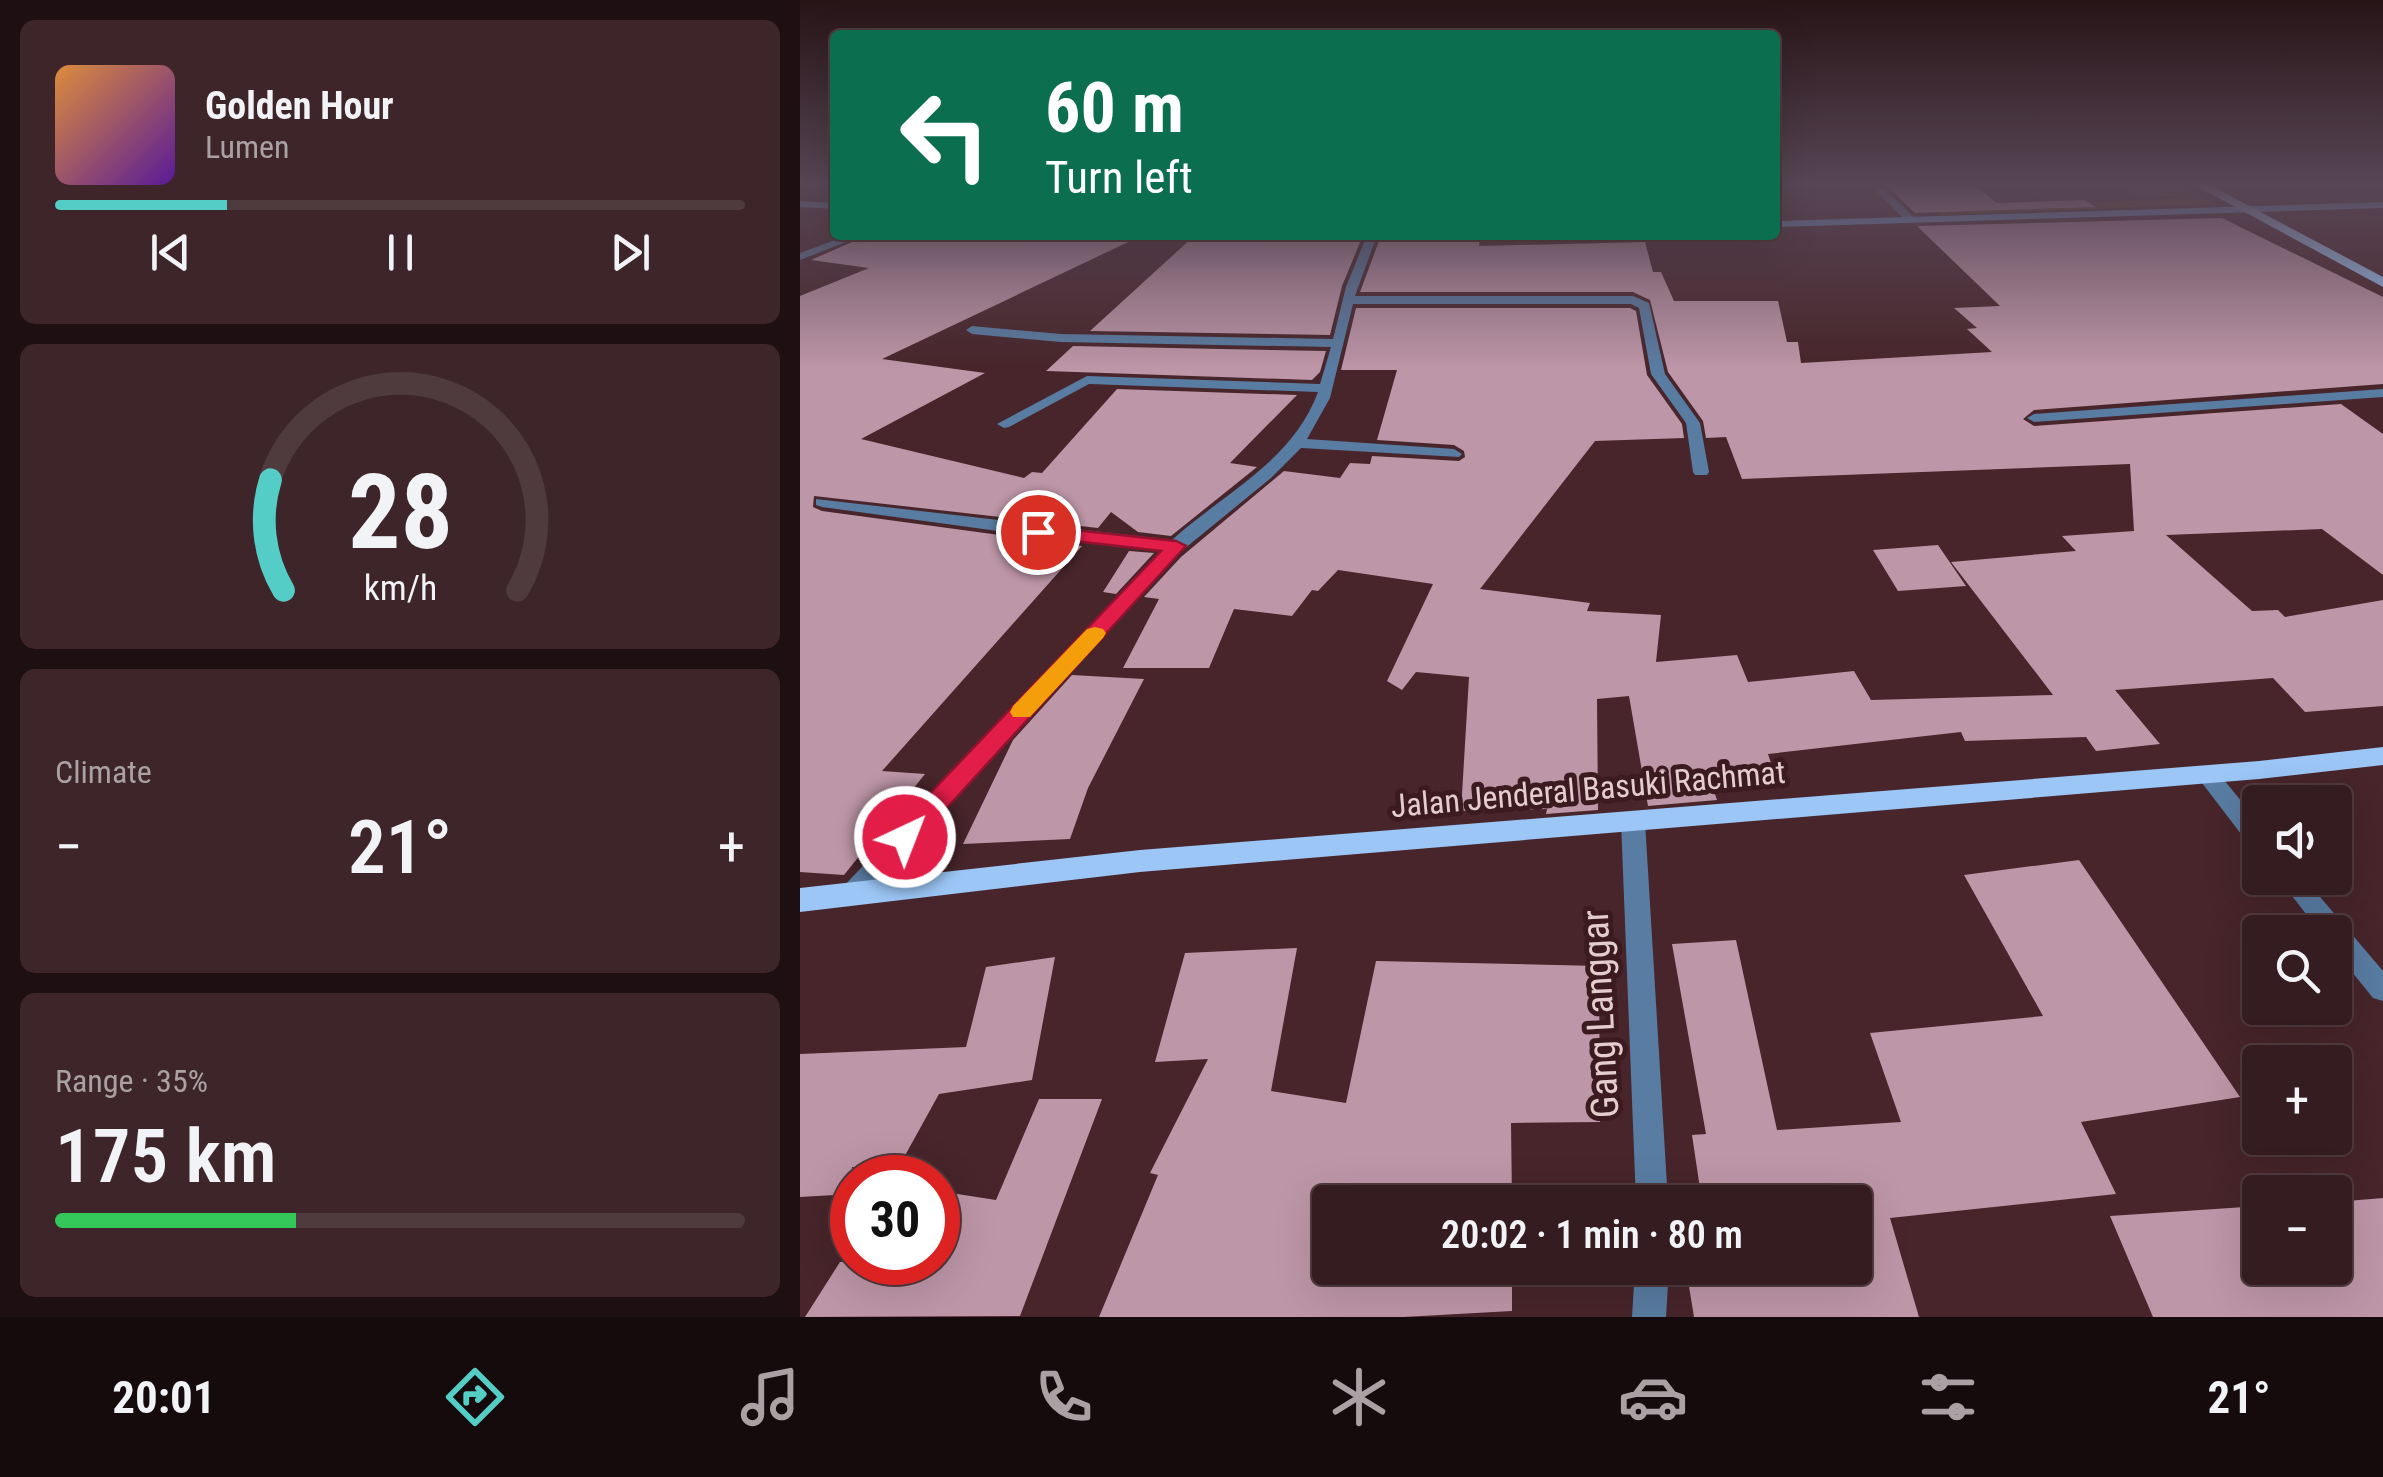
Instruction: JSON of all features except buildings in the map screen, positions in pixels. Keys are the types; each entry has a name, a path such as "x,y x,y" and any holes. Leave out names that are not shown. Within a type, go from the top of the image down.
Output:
{"main road":[{"path":"2314,245 2383,283"},
{"name":"Jalan Jenderal Basuki Rachmat","path":"800,900 1140,861 2207,774 2383,756"}],"street":[{"path":"800,257 831,245"},
{"path":"850,895 1176,546 1296,443 1326,388 1356,263 1366,245"},
{"path":"1350,300 1633,300 1644,306 1658,374 1693,423 1701,472"},
{"path":"972,330 1062,338 1336,343"},
{"path":"1004,424 1087,380 1326,388"},
{"path":"2034,418 2383,393"},
{"path":"1296,443 1454,454"},
{"path":"822,502 1034,532 1176,546"},
{"path":"2207,774 2242,818"},
{"name":"Gang Langgar","path":"1633,821 1651,1185"},
{"path":"2304,895 2383,990"},
{"path":"1649,1317 1651,1285"}],"slow traffic":[{"path":"1022,712 1095,633"}],"route":[{"path":"905,837 1176,546 1038,532"}]}
